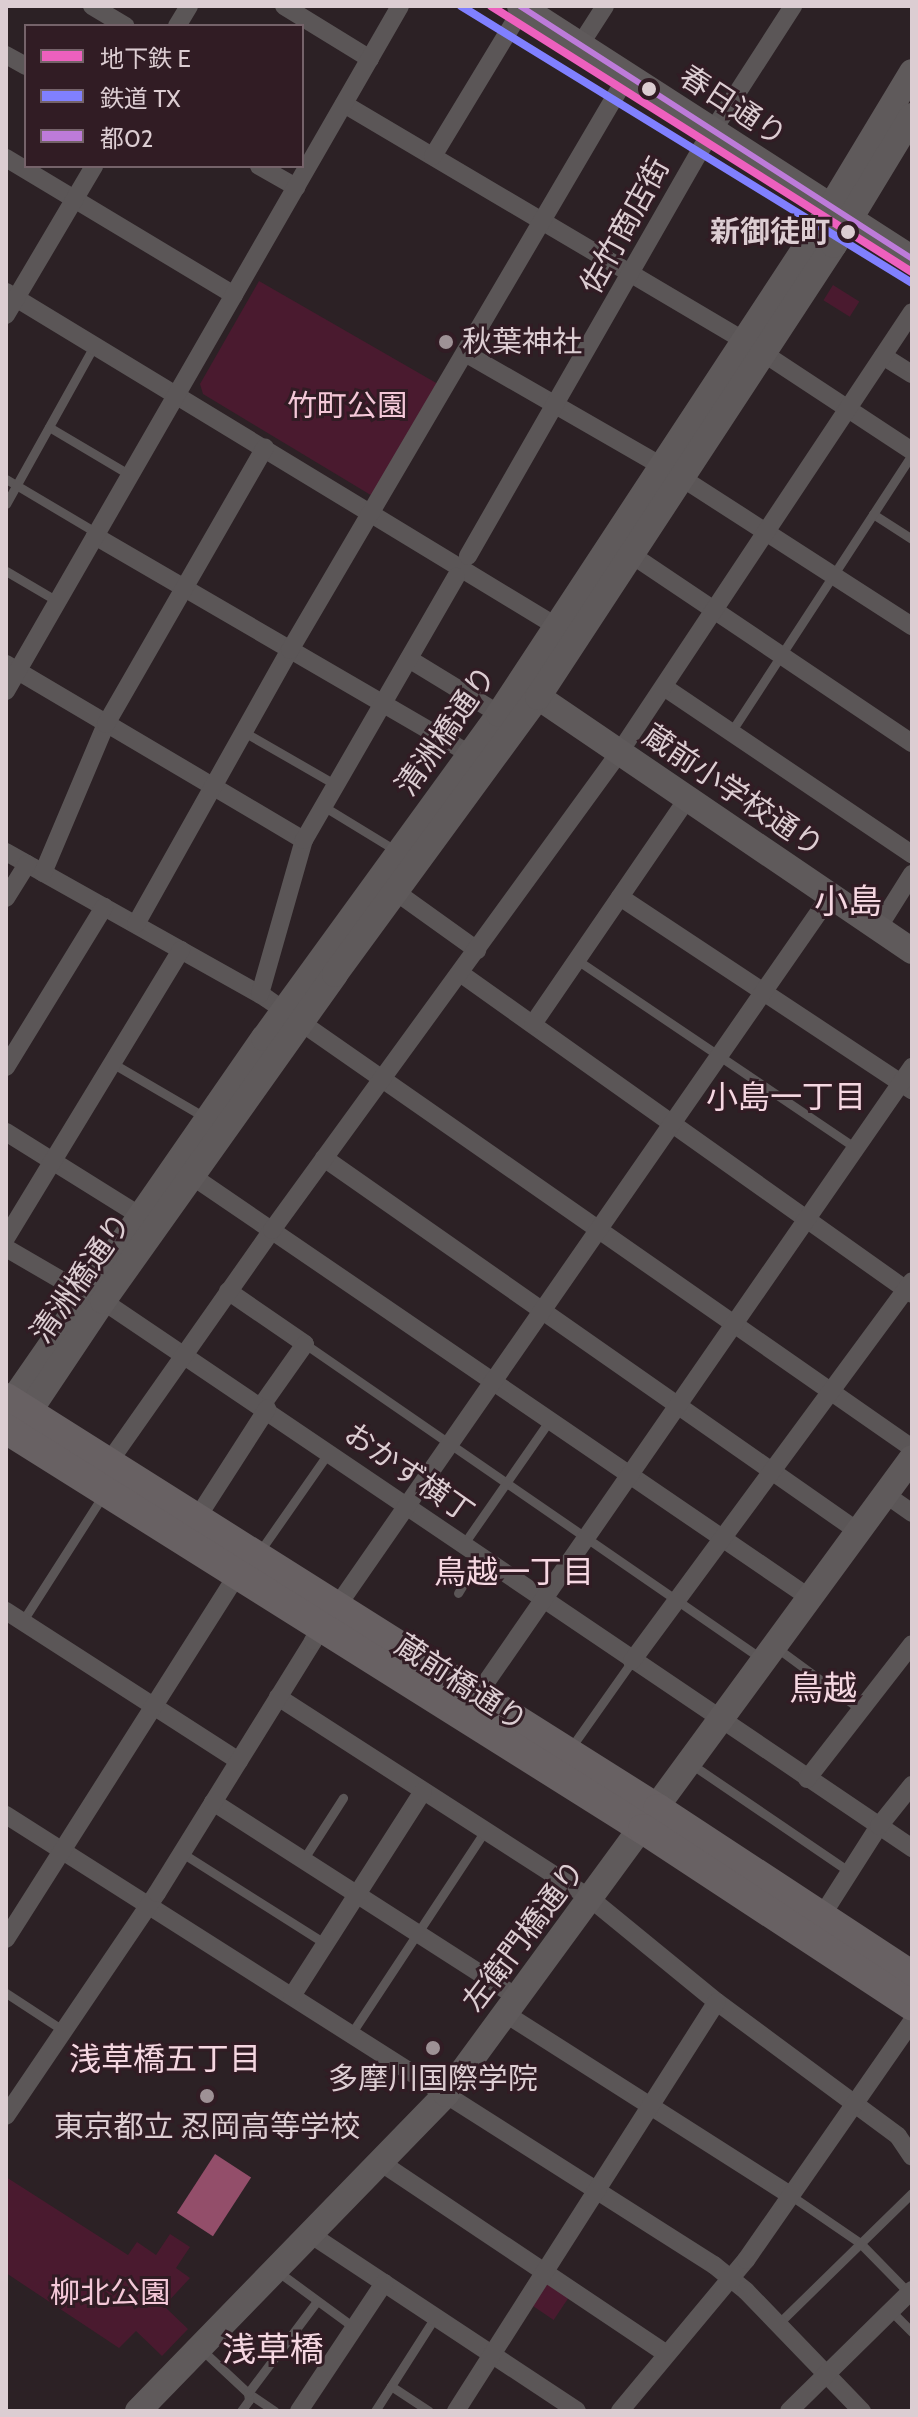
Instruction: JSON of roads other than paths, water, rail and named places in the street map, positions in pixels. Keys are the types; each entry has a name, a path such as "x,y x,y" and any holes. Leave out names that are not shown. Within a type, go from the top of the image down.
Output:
{"main road":[{"name":"蔵前橋通り","path":"11,1418 248,1563 650,1819 821,1917 912,1976"},
{"name":"蔵前橋通り","path":"108,1477 197,1518 248,1563"},
{"name":"蔵前橋通り","path":"331,1616 478,1694 568,1752 650,1819 912,2006"}],"street":[{"path":"92,6 122,24"},
{"path":"178,24 189,6"},
{"path":"284,6 370,59"},
{"path":"6,691 12,668 57,601 400,6"},
{"path":"580,45 605,6"},
{"name":"佐竹商店街","path":"468,556 713,131 793,6"},
{"path":"433,156 522,7"},
{"name":"春日通り","path":"522,7 912,259"},
{"path":"6,55 24,65"},
{"name":"清洲橋通り","path":"840,214 912,72"},
{"path":"136,924 290,650 627,76"},
{"path":"344,104 754,347 912,453"},
{"name":"清洲橋通り","path":"94,1298 139,1215 207,1119 396,892 840,214 912,116"},
{"path":"6,158 234,295"},
{"path":"6,315 11,295 93,168"},
{"path":"263,168 296,187"},
{"path":"11,295 568,632"},
{"path":"108,1477 183,1354 619,753 912,312"},
{"path":"465,353 672,472 912,626"},
{"path":"883,356 912,374"},
{"path":"6,898 35,868 106,724 265,448"},
{"name":"清洲橋通り","path":"568,632 632,555 672,472"},
{"path":"96,534 471,755"},
{"path":"632,555 912,743"},
{"path":"260,994 304,840 456,577"},
{"path":"409,659 499,714"},
{"path":"12,668 304,840"},
{"path":"664,687 912,854"},
{"name":"清洲橋通り","path":"11,1418 94,1298 192,1176 399,853 499,714 528,690"},
{"name":"蔵前小学校通り","path":"528,690 912,951"},
{"path":"533,1024 687,799"},
{"path":"6,852 260,994 912,1448"},
{"path":"878,928 912,874"},
{"path":"396,892 477,950"},
{"path":"6,2116 149,1905 331,1616 830,896"},
{"path":"478,1694 856,1148 908,1080 764,992 620,897"},
{"path":"6,1067 104,907"},
{"path":"6,1238 181,950"},
{"path":"460,973 807,1219 910,1288 830,1391 632,1661"},
{"path":"6,1132 139,1215"},
{"path":"324,1158 859,1532"},
{"path":"192,1176 810,1598"},
{"name":"おかず横丁","path":"6,1248 94,1298 265,1407 632,1661 912,1848"},
{"path":"197,1518 305,1344 228,1291"},
{"name":"左衛門橋通り","path":"149,2406 199,2347 446,2094 722,1722 912,1458"},
{"path":"885,1494 912,1513"},
{"path":"6,1939 153,1705 248,1563"},
{"path":"6,1611 239,1761"},
{"path":"807,1779 912,1644"},
{"path":"278,1697 591,1899 717,2002 898,2136 912,2157"},
{"path":"821,1917 879,1826 912,1785"},
{"path":"292,1996 423,1791"},
{"path":"213,1802 418,1933 651,2107 790,2195"},
{"path":"6,1815 598,2191 731,2279 862,2411"},
{"path":"456,2411 717,2002"},
{"path":"620,2411 731,2279 912,2021"},
{"path":"380,2162 667,2354"},
{"path":"310,2234 577,2411"},
{"path":"299,2411 384,2283"},
{"path":"789,2411 910,2292"}],"lane":[{"path":"6,504 95,344"},
{"path":"49,427 130,475"},
{"path":"731,732 912,453"},
{"path":"6,479 96,534"},
{"path":"873,514 912,539"},
{"path":"6,571 57,601"},
{"path":"244,732 336,785"},
{"path":"323,806 399,853"},
{"path":"577,960 856,1148"},
{"path":"112,1063 207,1119"},
{"path":"305,1344 676,1599 861,1710"},
{"path":"463,1545 550,1420"},
{"path":"248,1563 329,1452"},
{"path":"22,1622 108,1477"},
{"path":"458,1593 480,1557"},
{"path":"568,1752 632,1661"},
{"path":"691,1764 850,1872"},
{"path":"303,1860 343,1798"},
{"path":"351,2034 485,1831"},
{"path":"182,1853 326,1944"},
{"path":"6,1993 64,2031"},
{"path":"778,2324 912,2193"},
{"path":"790,2195 860,2243 910,2292"},
{"path":"275,2269 355,2328"},
{"path":"241,2411 249,2400 248,2393 317,2301"},
{"path":"891,2311 912,2332"},
{"path":"375,2411 435,2317"},
{"path":"199,2347 248,2393 275,2411"},
{"path":"391,2386 429,2411"}],"metro line":[{"name":"E","path":"491,6 912,272"}],"rail line":[{"name":"TX","path":"461,6 912,283"}],"place":[{"name":"新御徒町","path":"848,232"},
{"name":"秋葉神社","path":"446,342"},
{"name":"多摩川国際学院","path":"433,2048"},
{"name":"東京都立 忍岡高等学校","path":"207,2096"}],"district":[{"name":"小島","path":"848,902"},
{"name":"小島一丁目","path":"786,1097"},
{"name":"鳥越一丁目","path":"514,1572"},
{"name":"鳥越","path":"823,1689"},
{"name":"浅草橋五丁目","path":"165,2059"},
{"name":"浅草橋","path":"273,2350"}],"park label":[{"name":"竹町公園","path":"347,406"},
{"name":"柳北公園","path":"110,2293"}]}
